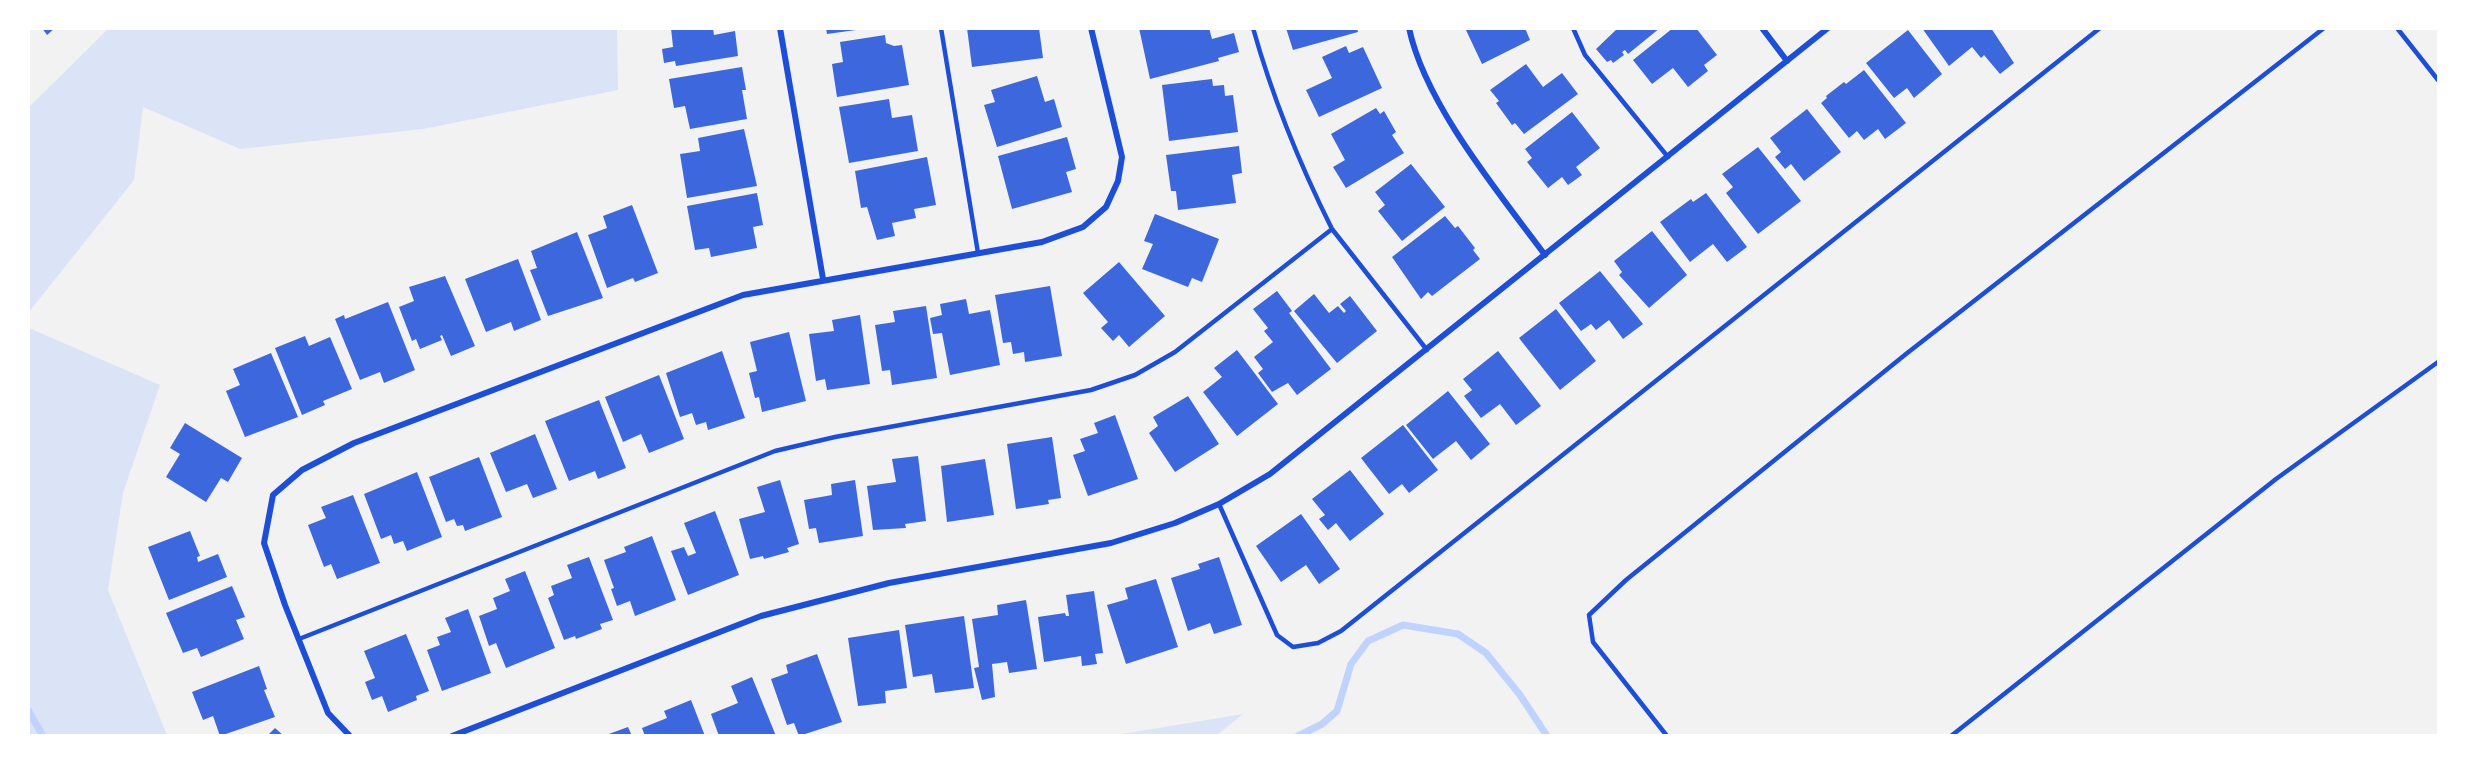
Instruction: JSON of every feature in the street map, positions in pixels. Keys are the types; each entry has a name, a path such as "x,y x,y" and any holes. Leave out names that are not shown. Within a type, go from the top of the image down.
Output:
{"street":[{"path":"780,28 823,279"},
{"path":"350,735 328,713 264,543 273,495 302,470 354,443 743,295 1042,242 1083,227 1106,207 1118,181 1122,157 1091,28"},
{"path":"1409,28 1412,45 1443,107 1481,170 1545,255"},
{"path":"1762,28 1787,61"},
{"path":"452,735 761,616 889,583 1111,543 1175,523 1219,504 1270,474 1427,351 1828,28"}],"lane":[{"path":"941,28 978,253"},
{"path":"1253,28 1273,98 1309,185 1332,229 1427,351"},
{"path":"1572,28 1585,55 1668,156"},
{"path":"1219,504 1277,635 1293,647 1318,643 1341,631 2100,28"},
{"path":"1667,735 1593,642 1589,615 1626,580 1897,362 2324,28"},
{"path":"2397,28 2439,80"},
{"path":"299,639 775,452 835,437 1090,390 1135,375 1175,352 1332,229"},
{"path":"1951,735 2276,479 2439,363"}],"shaded area":[{"path":"109,28 617,29 618,90 423,129 240,149 143,107 134,180 29,312 29,107"},
{"path":"29,328 160,385 123,493 108,590 167,735 29,735"},
{"path":"1243,714 1217,735 1116,735"}],"building":[{"path":"42,28 55,28 47,35"},
{"path":"671,28 713,28 714,35 735,31 738,56 676,66 675,61 664,63 662,49 673,47"},
{"path":"826,28 856,28 856,30 827,34"},
{"path":"967,28 1039,28 1043,58 972,67"},
{"path":"1139,28 1209,28 1212,39 1234,33 1239,52 1218,58 1219,61 1150,79"},
{"path":"1286,28 1357,28 1358,32 1293,50"},
{"path":"1465,28 1525,28 1530,40 1482,64"},
{"path":"1618,28 1660,28 1628,54 1625,50 1622,52 1624,55 1613,63 1611,60 1607,62 1596,49"},
{"path":"1673,28 1696,28 1717,55 1704,65 1708,71 1688,87 1673,68 1652,84 1633,60"},
{"path":"1922,28 1991,28 2014,63 2000,74 1984,55 1981,58 1972,47 1949,66"},
{"path":"1908,30 1942,74 1914,98 1907,88 1894,98 1866,63"},
{"path":"885,35 886,43 894,46 902,45 909,85 837,97 832,64 843,62 840,42"},
{"path":"1346,46 1349,53 1363,47 1382,88 1319,117 1306,90 1332,78 1322,57"},
{"path":"1526,64 1543,87 1562,73 1578,94 1524,134 1515,123 1512,125 1496,103 1499,101 1490,90"},
{"path":"742,67 746,90 742,90 747,119 690,129 685,106 674,108 669,79"},
{"path":"1864,70 1906,123 1885,139 1878,129 1864,140 1857,131 1849,138 1821,103 1844,82 1846,84"},
{"path":"1037,76 1045,102 1054,99 1062,127 997,147 984,105 995,102 991,90"},
{"path":"1212,79 1213,86 1224,85 1225,96 1233,95 1238,132 1169,141 1162,85"},
{"path":"889,99 892,118 912,115 918,151 849,163 839,107"},
{"path":"1376,108 1380,114 1384,111 1396,132 1392,135 1404,153 1346,188 1333,167 1345,160 1331,134"},
{"path":"1807,109 1841,152 1804,181 1791,164 1785,169 1775,157 1781,152 1770,138"},
{"path":"1572,112 1600,148 1576,167 1582,175 1568,185 1562,177 1548,188 1527,162 1532,158 1525,149"},
{"path":"744,129 757,186 687,198 680,154 700,151 698,138"},
{"path":"1067,137 1076,169 1066,172 1072,192 1012,209 998,156"},
{"path":"1239,146 1242,173 1232,175 1236,203 1178,210 1176,191 1171,191 1166,155"},
{"path":"1758,147 1801,201 1758,234 1726,193 1733,187 1722,174"},
{"path":"927,157 936,205 914,209 916,218 892,223 895,236 877,240 867,207 861,208 855,171"},
{"path":"1411,164 1445,207 1402,241 1378,211 1385,205 1375,192"},
{"path":"757,193 763,225 753,227 757,248 711,257 709,248 695,250 687,206"},
{"path":"1706,193 1747,247 1727,262 1713,244 1690,262 1660,222 1691,199 1693,202"},
{"path":"632,205 658,273 635,282 633,278 607,288 588,235 607,228 603,216"},
{"path":"1155,214 1219,239 1202,282 1192,278 1188,287 1142,269 1153,244 1144,241"},
{"path":"1445,216 1455,228 1458,226 1475,248 1473,250 1480,259 1432,296 1428,292 1421,299 1392,257"},
{"path":"1652,231 1687,275 1649,308 1619,275 1622,272 1614,261"},
{"path":"577,232 603,298 548,316 530,270 537,268 531,251"},
{"path":"518,259 541,320 514,331 511,322 486,332 465,279"},
{"path":"1119,262 1165,316 1129,347 1119,335 1113,341 1101,328 1108,322 1083,293"},
{"path":"1600,271 1643,324 1623,339 1609,320 1596,330 1591,324 1581,331 1559,303"},
{"path":"445,276 475,346 451,356 442,335 440,336 442,340 420,349 416,339 412,341 399,307 414,301 409,287"},
{"path":"1050,286 1062,356 1025,362 1024,352 1013,354 1011,342 1003,343 995,295"},
{"path":"1277,291 1292,311 1289,313 1331,369 1297,395 1288,383 1272,392 1258,373 1263,369 1254,357 1273,342 1264,331 1268,328 1253,309"},
{"path":"1314,294 1329,313 1338,306 1344,313 1346,311 1340,304 1350,296 1377,331 1337,363 1294,311"},
{"path":"966,299 969,314 990,310 1000,365 950,375 942,333 933,334 930,318 942,315 940,304"},
{"path":"388,302 415,370 384,383 380,372 360,380 335,319 344,315 345,319"},
{"path":"926,306 937,378 892,385 890,370 882,371 875,325 895,322 893,311"},
{"path":"1556,309 1596,361 1560,390 1519,338"},
{"path":"860,315 870,384 827,390 825,379 816,381 809,334 834,331 832,320"},
{"path":"789,332 806,401 762,412 759,397 755,398 749,373 757,371 750,342"},
{"path":"305,336 309,346 330,337 352,389 323,401 325,405 302,415 275,348"},
{"path":"1237,350 1278,404 1237,436 1203,392 1222,377 1214,368"},
{"path":"722,351 745,418 708,430 706,422 696,425 692,413 680,417 666,373"},
{"path":"1498,351 1541,406 1516,425 1500,404 1481,418 1464,396 1472,390 1463,379"},
{"path":"271,353 298,417 245,437 226,391 240,385 233,369"},
{"path":"659,375 684,439 649,453 641,434 623,442 605,397"},
{"path":"1448,391 1490,444 1471,460 1456,441 1433,459 1406,425"},
{"path":"1188,396 1219,444 1175,472 1149,433 1158,426 1153,417"},
{"path":"599,400 626,468 598,479 595,471 569,481 545,421"},
{"path":"1115,415 1138,479 1088,496 1073,455 1085,451 1080,439 1098,433 1094,423"},
{"path":"185,423 242,458 228,482 221,478 206,502 166,477 180,454 170,448"},
{"path":"1403,425 1438,470 1409,493 1402,484 1389,494 1361,458"},
{"path":"535,434 557,489 533,498 527,484 506,492 490,453"},
{"path":"1052,437 1061,498 1048,500 1049,504 1016,509 1007,444"},
{"path":"918,456 926,521 905,524 906,528 873,530 867,486 896,482 892,459"},
{"path":"479,457 502,517 465,531 463,525 457,526 454,519 446,522 429,477"},
{"path":"985,459 994,515 947,522 941,466"},
{"path":"1350,470 1384,514 1350,541 1336,523 1328,530 1319,519 1325,515 1312,499"},
{"path":"417,472 442,537 407,551 403,541 394,544 391,535 381,539 364,494"},
{"path":"780,480 799,544 787,548 789,552 764,559 763,556 750,559 739,519 765,512 757,487"},
{"path":"855,480 863,536 819,543 816,528 809,529 804,500 832,495 831,484"},
{"path":"353,495 380,563 337,579 331,564 324,567 308,525 326,518 321,507"},
{"path":"715,511 739,575 688,595 671,551 684,547 688,556 696,553 684,523"},
{"path":"1301,514 1340,569 1319,584 1306,565 1281,582 1256,546"},
{"path":"190,531 200,556 197,557 198,562 218,554 227,577 169,600 148,547"},
{"path":"652,536 676,600 635,616 630,601 617,606 611,589 614,588 604,560 626,552 624,547"},
{"path":"589,557 613,620 600,624 602,629 576,639 575,636 564,640 548,598 554,595 551,586 572,578 567,565"},
{"path":"1219,557 1242,625 1214,634 1210,623 1188,631 1171,578 1200,569 1198,564"},
{"path":"525,571 555,648 506,668 496,643 489,646 479,616 497,609 493,598 510,591 505,579"},
{"path":"1156,579 1178,647 1126,664 1107,605 1128,599 1125,588"},
{"path":"232,586 245,617 236,620 244,639 201,657 197,648 183,653 166,613"},
{"path":"1094,591 1103,653 1095,654 1097,664 1082,666 1081,656 1044,662 1038,617 1065,613 1069,616 1066,595"},
{"path":"1026,600 1037,669 1009,673 1007,662 992,664 995,697 982,700 974,668 979,667 972,619 998,615 997,605"},
{"path":"468,609 491,673 442,691 427,650 440,645 437,637 451,632 445,618"},
{"path":"964,616 974,688 935,693 932,674 913,677 905,625"},
{"path":"899,630 907,688 885,691 886,703 858,706 848,638"},
{"path":"406,634 429,691 416,696 417,700 388,712 382,696 372,700 365,682 375,678 364,651"},
{"path":"817,654 842,722 799,736 794,723 787,725 771,679 788,673 786,665"},
{"path":"259,666 267,689 264,690 275,717 220,736 213,716 203,720 192,692"},
{"path":"752,677 776,736 719,736 711,714 738,703 731,686"},
{"path":"691,700 705,736 645,736 642,728 667,718 664,711"},
{"path":"628,727 632,736 606,736 606,735"},
{"path":"275,728 284,736 267,736"}],"waterway":[{"path":"1298,736 1322,724 1337,711 1351,664 1368,641 1403,625 1458,634 1486,653 1520,695 1547,736"},
{"path":"28,710 43,736"}]}
